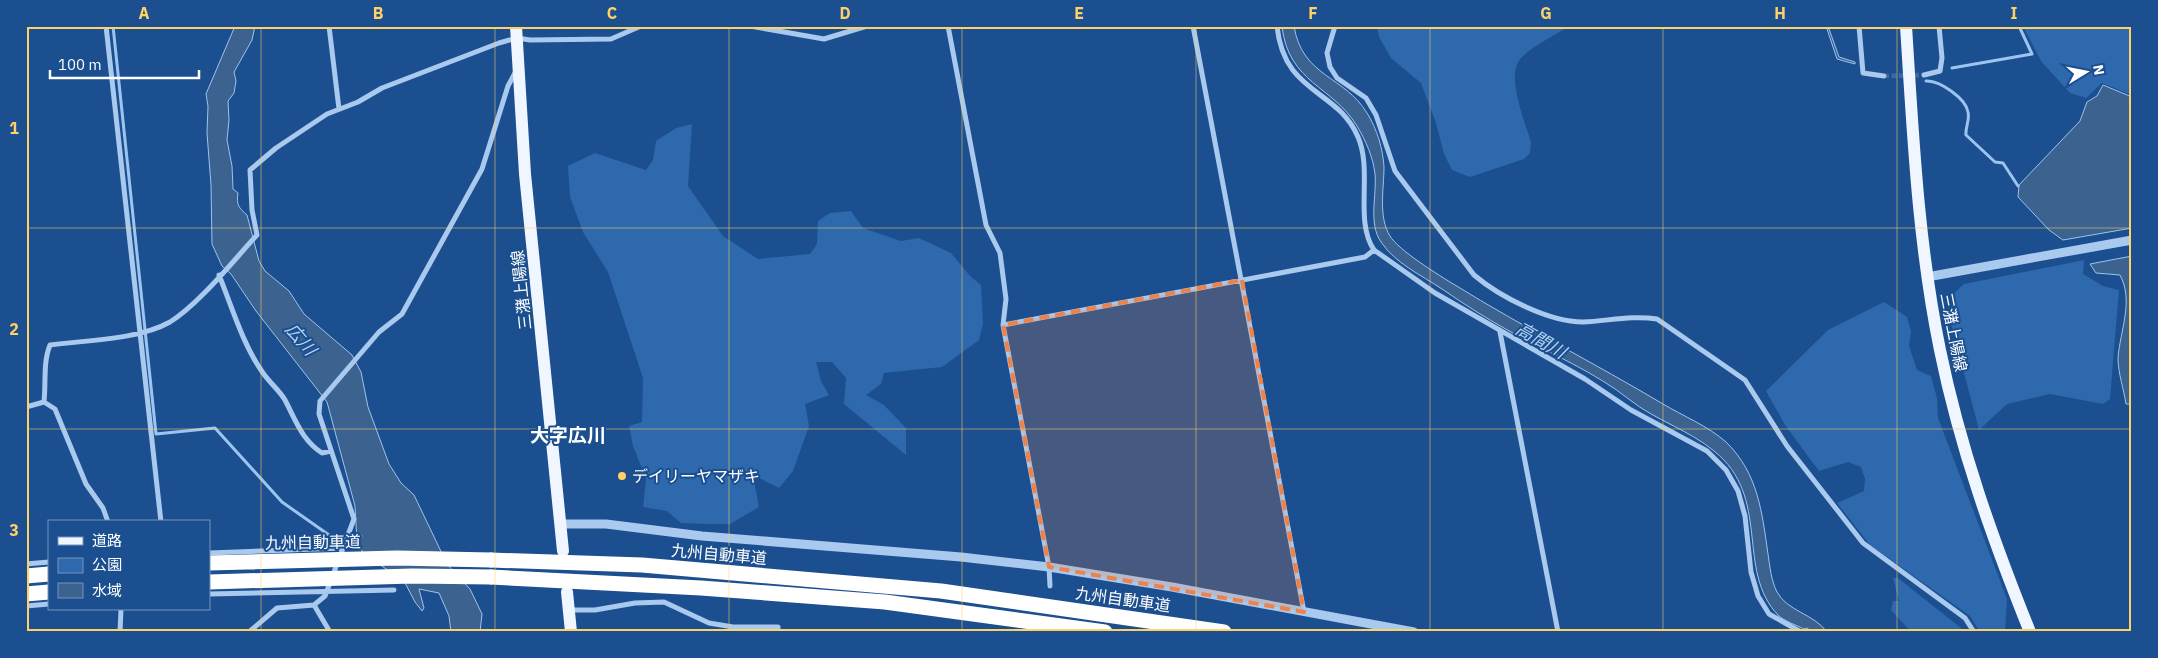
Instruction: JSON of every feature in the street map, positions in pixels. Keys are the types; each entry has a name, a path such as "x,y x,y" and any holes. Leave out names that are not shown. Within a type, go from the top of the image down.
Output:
{"highway":[{"name":"九州自動車道","path":"210,563 398,558 642,565 941,590 1224,632"},
{"path":"26,576 48,574"},
{"path":"210,582 412,576 491,577 701,588 876,601 1105,632"},
{"path":"26,594 48,592"}],"main road":[{"name":"三潴上陽線","path":"1906,26 1917,203 1940,351 1974,482 1996,546 2030,632"},
{"name":"三潴上陽線","path":"517,32 525,174 563,551"},
{"path":"567,592 571,632"}],"street":[{"path":"106,26 161,520"},
{"path":"329,26 339,108"},
{"path":"44,402 47,381 46,356 50,345 140,333 169,322 182,313 257,235 252,210 250,170 276,148 327,114 358,102 382,88 499,43 517,32 530,40 611,38 641,26"},
{"path":"750,26 824,39 867,26"},
{"path":"948,26 986,225 1000,253 1006,299 1003,326 1049,567 1050,586"},
{"path":"1193,26 1304,612"},
{"path":"1277,26 1278,42 1294,74 1306,86 1341,112 1358,137 1365,174 1365,223 1368,242 1374,250 1434,293 1585,379 1631,410 1706,451 1726,470 1738,491 1745,516 1751,572 1758,596 1769,614 1801,632"},
{"path":"1335,26 1328,53 1330,67 1337,78 1366,98 1376,115 1396,171 1474,276 1489,288 1564,321 1584,322 1640,317 1657,319 1745,380 1787,446 1863,543 1965,618 1974,632"},
{"path":"1859,26 1863,73 1884,76"},
{"path":"1924,75 1940,71 1942,58 1939,26"},
{"path":"249,632 278,608 314,605 325,596 354,519 319,414 320,401 379,332 402,314 482,169 508,86 520,64"},
{"path":"1927,276 2132,240"},
{"path":"1003,326 1365,257 1374,250"},
{"path":"220,274 263,373 284,398 309,445 322,453 331,451"},
{"path":"1500,332 1558,632"},
{"path":"26,407 44,402 55,409 86,484 103,508 107,520"},
{"path":"560,524 606,524 702,536 961,557 1049,567 1172,587 1414,632"},
{"path":"210,553 344,548"},
{"path":"26,564 48,562"},
{"path":"210,594 394,590"},
{"path":"569,610 595,610 635,603 664,602 710,623 733,627 778,627 778,632"},
{"path":"26,606 48,604"},
{"path":"314,605 330,632"},
{"path":"120,632 121,610"}],"highlighted area":[{"path":"1242,280 1304,612 1049,567 1003,325"}],"green space":[{"path":"1377,26 1569,26 1532,49 1521,58 1517,66 1515,75 1516,87 1531,142 1530,153 1524,159 1470,177 1452,170 1444,154 1436,123 1421,83 1391,58 1379,37"},
{"path":"2023,26 2132,26 2132,95 2102,83 2086,98 2070,93 2041,61"},
{"path":"692,124 688,186 723,236 758,259 810,254 817,244 818,221 830,213 851,211 863,228 901,241 919,238 951,253 970,276 981,285 983,324 979,340 942,367 884,373 881,384 866,395 884,405 906,428 906,455 844,404 846,378 832,362 816,362 821,381 829,395 805,404 809,426 793,471 779,488 753,475 759,507 730,524 681,523 667,511 643,507 646,479 633,446 629,426 642,422 643,378 608,272 583,232 570,197 568,166 595,153 646,170 653,160 656,141 676,128"},
{"path":"2084,260 2083,274 2103,286 2119,290 2110,399 2103,404 2050,394 2007,404 1979,430 1951,323 1949,298 1964,284"},
{"path":"1884,302 1907,317 1911,331 1909,346 1917,370 1931,376 1937,398 1938,418 2007,599 2005,632 1980,632 1970,616 1870,545 1837,503 1864,491 1865,479 1861,467 1848,462 1819,471 1785,425 1766,391 1828,330"},
{"path":"1893,578 1898,578 1966,632 1911,632 1891,610 1893,601 1899,601"}],"water":[{"name":"広川","path":"235,26 255,26 252,40 234,72 236,81 234,93 228,101 227,140 232,166 233,189 238,193 237,201 239,206 247,215 259,261 265,271 289,291 304,314 352,355 361,372 368,407 389,464 401,483 414,495 447,564 470,589 482,614 480,632 451,632 449,616 439,593 419,589 424,608 422,611 404,581 364,554 357,541 355,506 327,402 256,311 231,274 222,266 212,244 211,185 207,133 208,106 206,94"},
{"name":"高間川","path":"1282,26 1294,26 1299,43 1306,56 1325,75 1358,101 1371,119 1381,146 1384,167 1382,202 1384,220 1394,242 1440,276 1481,301 1703,426 1726,442 1745,467 1757,494 1773,583 1777,592 1787,604 1815,621 1827,632 1812,632 1807,628 1804,629 1783,619 1765,597 1758,577 1748,511 1742,490 1732,469 1714,451 1694,437 1640,407 1588,372 1484,317 1393,256 1381,242 1375,226 1375,174 1373,161 1366,143 1347,113 1302,72 1293,60 1286,45"},
{"path":"1826,26 1828,26 1839,57 1855,62 1855,64 1837,59"},
{"path":"2103,85 2132,97 2132,228 2063,240 2049,230 2018,197 2019,185 2080,121 2087,102 2097,96"},
{"path":"2132,256 2132,404 2126,404 2118,358 2126,306 2124,285 2120,275 2096,273 2090,264"}],"waterway":[{"path":"113,26 156,434 215,428 282,502 339,542 361,536"},
{"path":"1952,68 2032,54 2019,26"},
{"path":"1926,81 1945,87 1958,96 1966,107 1968,115 1966,135 1995,162 2003,163 2018,186"}],"tunnel":[{"path":"1884,76 1924,75"}],"place":[{"name":"デイリーヤマザキ","path":"622,476"}],"district":[{"name":"大字広川","path":"568,435"}]}
